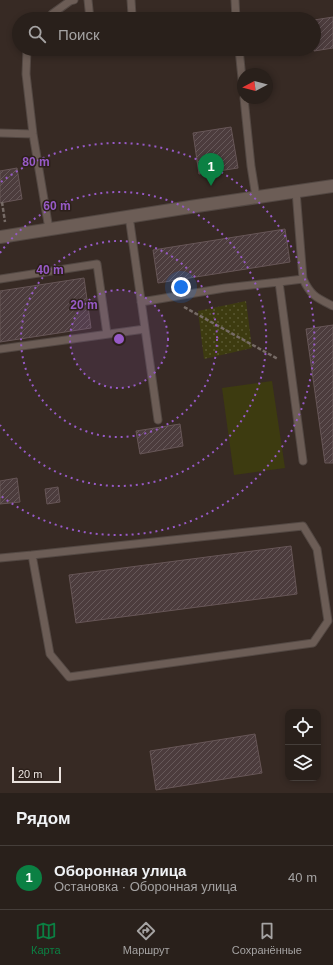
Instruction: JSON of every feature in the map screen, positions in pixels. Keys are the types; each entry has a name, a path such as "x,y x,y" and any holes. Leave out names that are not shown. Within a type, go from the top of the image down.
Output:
{"street":[{"path":"4,236 333,186"}],"lane":[{"path":"55,12 70,1 74,0"},
{"path":"88,0 89,12"},
{"path":"131,0 132,12"},
{"path":"235,0 236,12"},
{"path":"27,56 26,74 33,134 49,229"},
{"path":"240,56 241,68"},
{"path":"245,104 256,197"},
{"path":"0,133 33,134"},
{"path":"296,192 303,279 308,289 317,298 333,306"},
{"path":"129,216 158,420"},
{"path":"0,280 97,264 107,334"},
{"path":"141,302 225,288 303,279"},
{"path":"279,282 303,461"},
{"path":"0,349 145,329"},
{"path":"0,558 304,526 317,549 328,621 313,643 69,677 50,654 32,555"}],"path":[{"path":"2,202 4,236"},
{"path":"168,298 290,366"}],"shaded area":[{"path":"246,301 252,348 204,359 198,311"},
{"path":"272,381 285,468 234,475 222,388"}],"building":[{"path":"333,17 333,48 321,50 321,19"},
{"path":"231,127 238,168 199,174 193,133"},
{"path":"17,168 22,199 0,203 0,171"},
{"path":"285,229 290,262 158,283 153,250"},
{"path":"84,278 91,328 0,342 0,291"},
{"path":"333,325 333,463 325,463 306,329"},
{"path":"180,424 183,446 140,454 136,431"},
{"path":"17,478 20,502 0,504 0,481"},
{"path":"58,487 60,502 47,504 45,489"},
{"path":"291,546 297,594 76,623 69,575"},
{"path":"255,734 262,773 156,790 150,751"}],"place":[{"name":"Оборонная улица","path":"211,186"}]}
